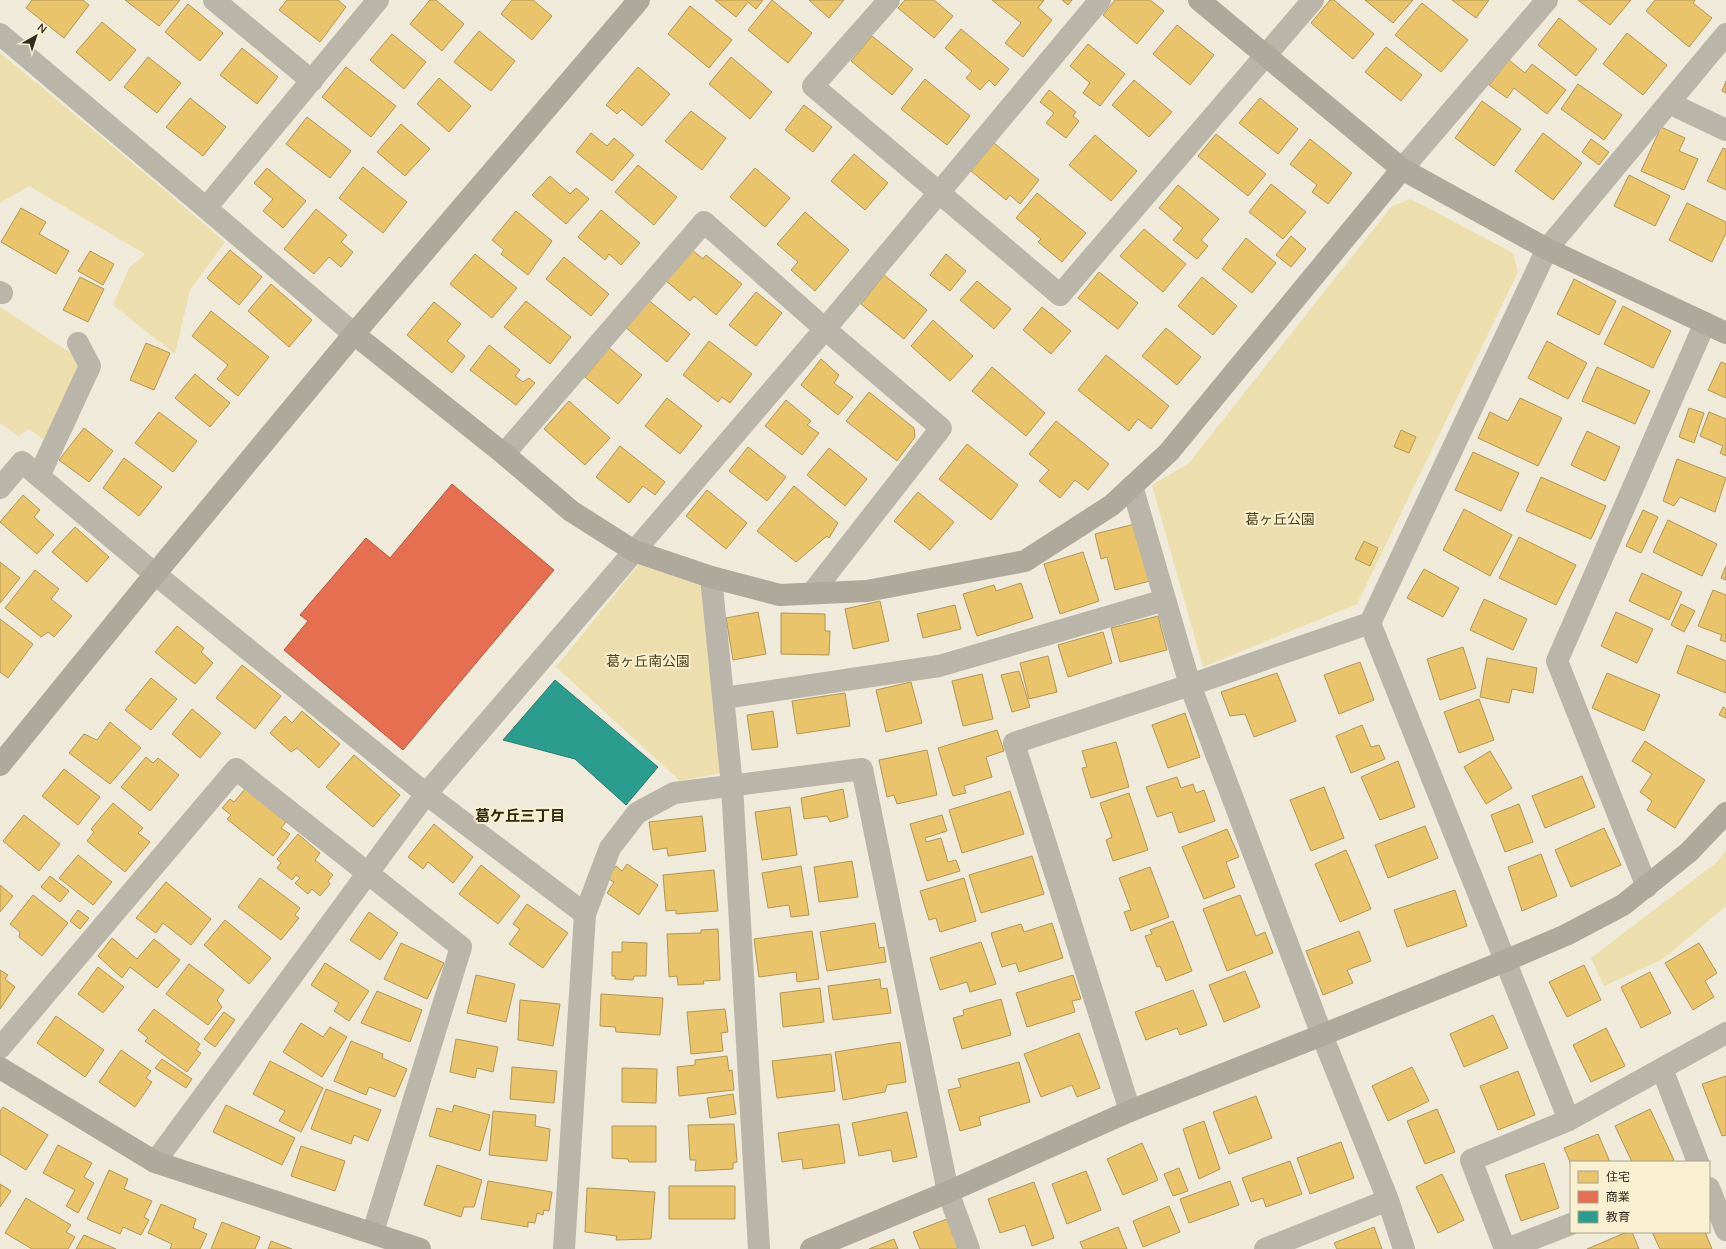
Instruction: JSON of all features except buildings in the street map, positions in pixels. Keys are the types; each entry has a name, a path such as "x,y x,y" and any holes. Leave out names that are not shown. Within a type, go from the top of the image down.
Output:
{"street":[{"path":"214,0 312,81"},
{"path":"206,208 378,0"},
{"path":"0,765 155,574 354,334 639,0"},
{"path":"889,0 813,86 1060,295 1313,0"},
{"path":"155,1162 426,794 825,329 1100,0"},
{"path":"1200,0 1402,169 1547,249 1726,333"},
{"path":"0,34 354,334 504,454 571,512 634,551 711,576 780,595 867,591 1025,561 1112,505 1169,452 1402,169 1547,0"},
{"path":"1130,1111 1014,743 1190,685 1370,623 1547,249 1726,34"},
{"path":"1669,103 1726,130"},
{"path":"504,454 704,222 825,329 941,428 812,593"},
{"path":"1647,887 1557,661 1705,323"},
{"path":"39,476 90,366 78,343"},
{"path":"0,488 22,462 155,574 426,794 585,914"},
{"path":"1132,486 1190,685 1322,1035 1388,1200 1404,1249"},
{"path":"711,576 732,786 759,1249"},
{"path":"724,698 939,666 1165,600"},
{"path":"1370,623 1569,1120"},
{"path":"0,1048 236,769 461,947 373,1232"},
{"path":"564,1249 585,914 610,848 637,813 674,793 862,769 948,1192 969,1249"},
{"path":"811,1249 948,1192 1130,1111 1322,1035 1566,935 1623,905 1647,887 1689,852 1726,813"},
{"path":"1570,1224 1506,1249 1471,1160 1569,1120 1726,1033"},
{"path":"0,1068 155,1162 373,1232 420,1249"},
{"path":"1662,1069 1698,1161"},
{"path":"1710,1190 1726,1230"},
{"path":"1265,1249 1388,1200"}],"green space":[{"path":"0,53 225,242 190,290 175,354 113,305 129,268 145,254 29,186 0,203"},
{"name":"葛ヶ丘公園","path":"1411,199 1513,253 1518,272 1357,604 1203,667 1152,485 1189,463 1392,206"},
{"path":"0,307 95,369 53,446 29,429 19,436 0,423"},
{"name":"葛ヶ丘南公園","path":"640,563 712,583 721,773 680,781 556,667"},
{"path":"1726,850 1726,906 1663,959 1604,986 1591,958 1717,862"}],"district":[{"name":"葛ケ丘三丁目","path":"520,816"}]}
